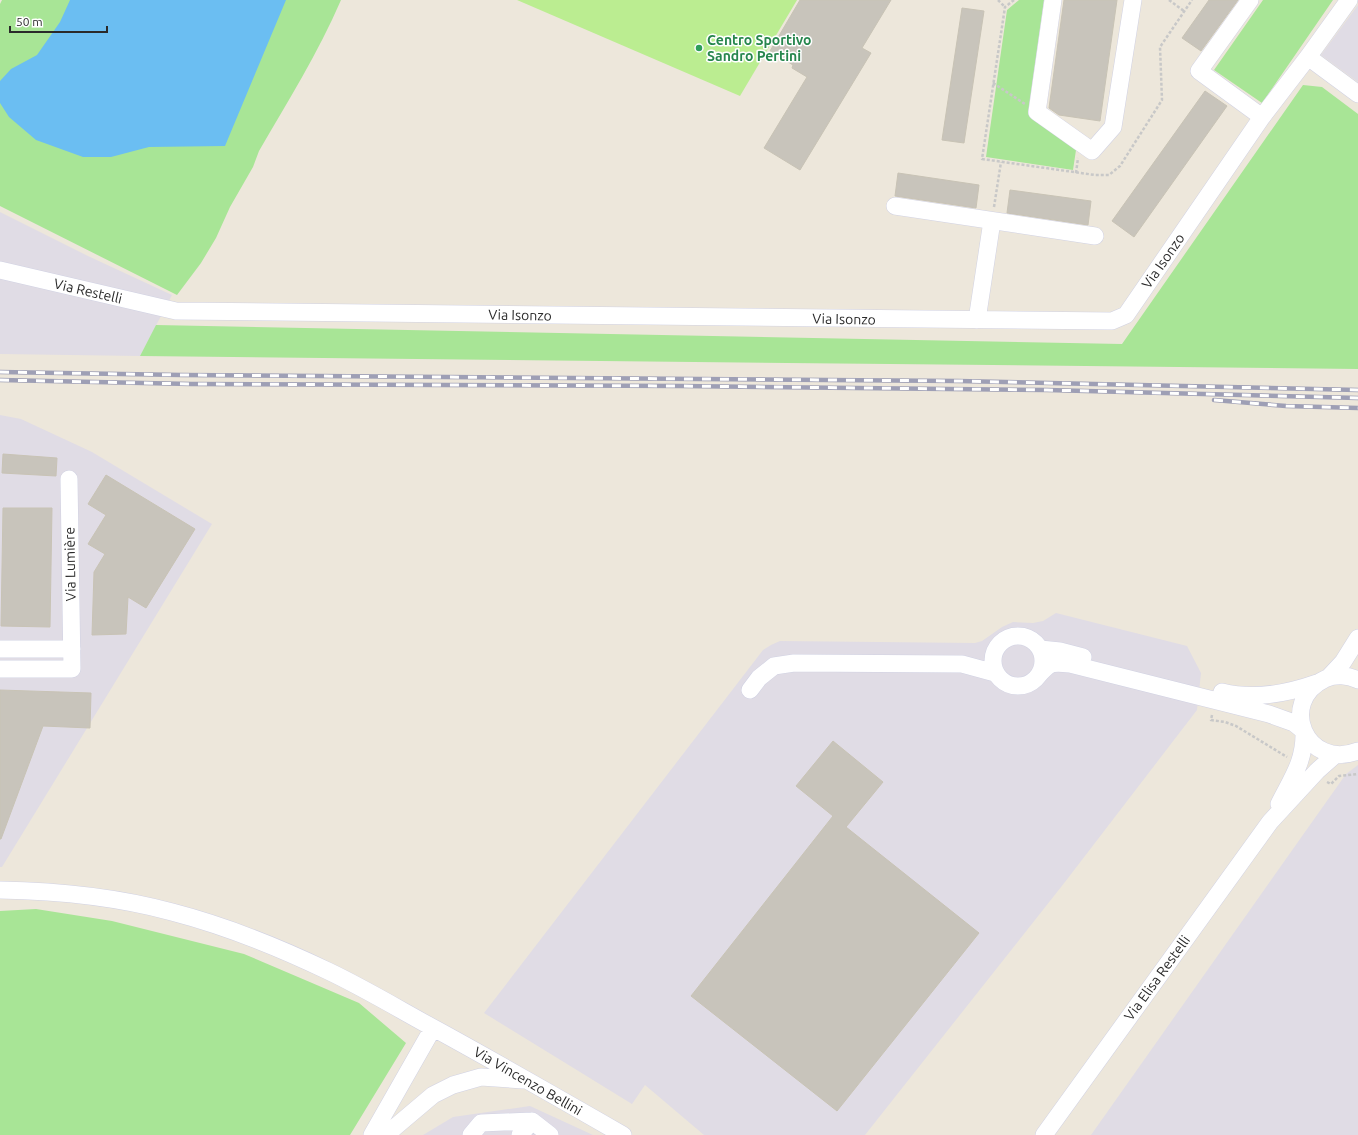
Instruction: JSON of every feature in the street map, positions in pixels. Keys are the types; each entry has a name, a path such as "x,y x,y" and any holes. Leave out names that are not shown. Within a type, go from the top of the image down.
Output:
{"street":[{"path":"1053,0 1037,112 1092,151 1113,127 1133,0"},
{"path":"1250,0 1199,70 1262,117"},
{"name":"Via Isonzo","path":"176,311 1112,321 1126,315 1262,117 1349,0"},
{"path":"1308,57 1358,94"},
{"path":"895,206 1095,236"},
{"path":"977,320 992,221"},
{"name":"Via Restelli","path":"0,270 176,311"},
{"name":"Via Lumière","path":"0,669 72,669 69,480"},
{"path":"962,664 985,655 1007,638 1021,636 1029,638 1040,649 1043,663 1038,676"},
{"name":"Via Elisa Restelli","path":"1270,822 1299,765 1302,755 1304,731 1300,718 1302,704 1308,692 1343,662 1358,638"},
{"path":"996,648 993,656 995,673 1001,680 1008,684 1016,686 1025,685 1038,676 1046,666 1051,664 1070,664 1216,700 1285,719 1294,723 1304,731 1311,743 1322,751 1335,755 1349,754 1358,751"},
{"path":"0,649 72,649"},
{"path":"1040,649 1060,651 1239,695 1266,696 1281,694 1297,690 1323,680 1343,676 1358,680"},
{"path":"750,690 759,678 774,666 794,663 962,664 995,673"},
{"name":"Via Elisa Restelli","path":"1044,1135 1270,822 1314,774 1335,755"},
{"name":"Via Vincenzo Bellini","path":"0,890 49,892 132,903 172,912 211,924 288,953 329,972 433,1028 623,1135"},
{"path":"372,1135 433,1028"},
{"path":"388,1135 394,1128 433,1095 453,1085 481,1077 527,1080"},
{"path":"471,1135 481,1123 532,1121 550,1135"},
{"path":"520,1135 532,1121"}],"path":[{"path":"998,0 1005,7"},
{"path":"982,159 1005,7 1014,0"},
{"path":"1169,0 1184,11"},
{"path":"994,83 1037,112"},
{"path":"992,221 1002,162"},
{"path":"1216,700 1211,720 1225,722 1236,726 1299,765"},
{"path":"1314,774 1330,784 1339,776 1358,774"}],"shaded area":[{"path":"1358,5 1358,82 1321,55"},
{"path":"0,212 88,256 172,295 140,356 0,354"},
{"path":"0,415 21,419 92,452 212,524 2,867 0,867"},
{"path":"1056,613 1187,646 1201,673 1197,710 1065,882 865,1135 704,1135 645,1085 632,1104 484,1013 763,650 780,641 975,643 982,641 1002,627 1013,622 1033,623 1043,621"},
{"path":"1358,765 1358,1135 1091,1135 1346,774"},
{"path":"530,1106 593,1135 423,1135 453,1117"}],"green space":[{"path":"2,0 341,0 313,58 259,151 253,167 230,207 216,238 201,263 177,295 0,206 0,4"},
{"name":"Centro Sportivo Sandro Pertini","path":"517,0 797,0 740,96"},
{"path":"1019,0 1044,0 1028,114 1076,150 1073,170 986,157 1007,10"},
{"path":"1263,0 1333,0 1262,103 1214,70"},
{"path":"1303,85 1322,87 1358,114 1358,369 140,356 156,325 1122,344"},
{"path":"36,909 112,921 244,954 359,1003 406,1043 350,1135 0,1135 0,911"}],"water":[{"path":"70,0 286,0 225,146 149,147 111,157 83,157 36,140 9,117 0,103 0,81 11,69 37,55 60,22"}],"building":[{"path":"800,0 891,0 862,48 871,53 800,170 764,148 807,77 792,68 793,65 770,51"},
{"path":"1064,0 1117,0 1100,121 1059,115 1049,108"},
{"path":"1209,0 1238,0 1201,51 1182,38"},
{"path":"962,8 984,11 964,143 942,140"},
{"path":"1205,91 1227,106 1134,237 1112,221"},
{"path":"898,173 979,185 976,208 895,196"},
{"path":"1010,190 1091,201 1088,225 1007,213"},
{"path":"3,454 57,458 56,476 2,473"},
{"path":"106,475 195,529 146,608 128,597 126,634 92,635 94,572 105,554 88,544 106,515 88,504"},
{"path":"3,508 52,508 50,627 1,626"},
{"path":"0,690 91,693 90,728 43,726 1,839 0,839"},
{"path":"833,741 883,782 846,827 979,933 837,1111 691,996 833,816 796,786"}],"railway":[{"path":"0,372 182,375 958,381 1358,390"},
{"path":"0,380 191,384 681,386 1047,390 1358,398"},
{"path":"1214,400 1286,406 1358,408"}],"place":[{"name":"Centro Sportivo Sandro Pertini","path":"699,48"}]}
